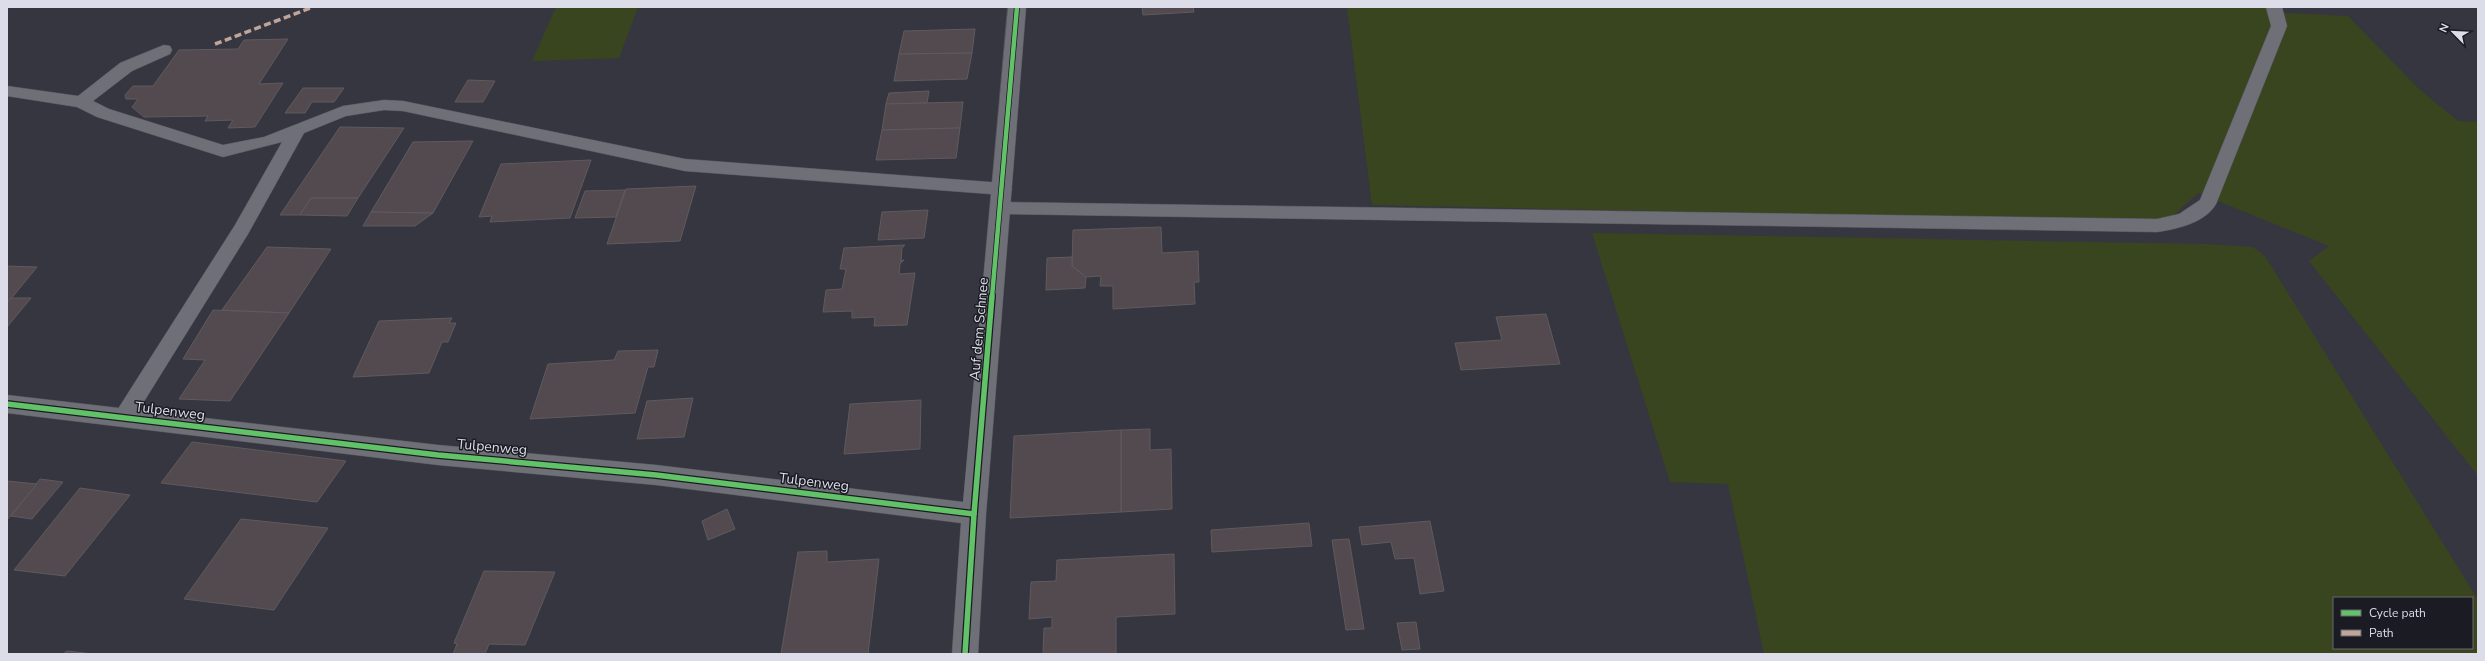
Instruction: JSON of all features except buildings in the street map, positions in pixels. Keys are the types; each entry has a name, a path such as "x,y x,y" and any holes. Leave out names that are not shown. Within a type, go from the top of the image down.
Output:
{"street":[{"name":"Auf dem Schnee","path":"965,654 974,514 1003,198 1018,7"},
{"name":"Tulpenweg","path":"7,404 430,454 656,474 974,514"}],"lane":[{"path":"7,91 81,102 103,113 223,151 268,142 343,111 384,105 403,106 685,165 1003,198 2139,226 2174,223 2190,218 2207,204 2279,26 2274,7"},
{"path":"81,102 126,67 164,50"},
{"path":"123,418 242,229 300,128"}],"green space":[{"path":"556,7 638,7 619,58 532,61"},
{"path":"1347,7 2265,7 2267,12 2348,16 2419,89 2458,121 2478,122 2478,476 2309,261 2329,246 2198,193 2166,222 1372,205"},
{"path":"1592,233 2205,244 2253,247 2265,256 2478,600 2478,654 1764,654 1728,484 1670,482"}],"marked path":[{"path":"215,44 313,7"}],"cycle path":[{"path":"965,654 974,514 1017,7"},
{"path":"7,404 438,455 656,475 974,514"}]}
